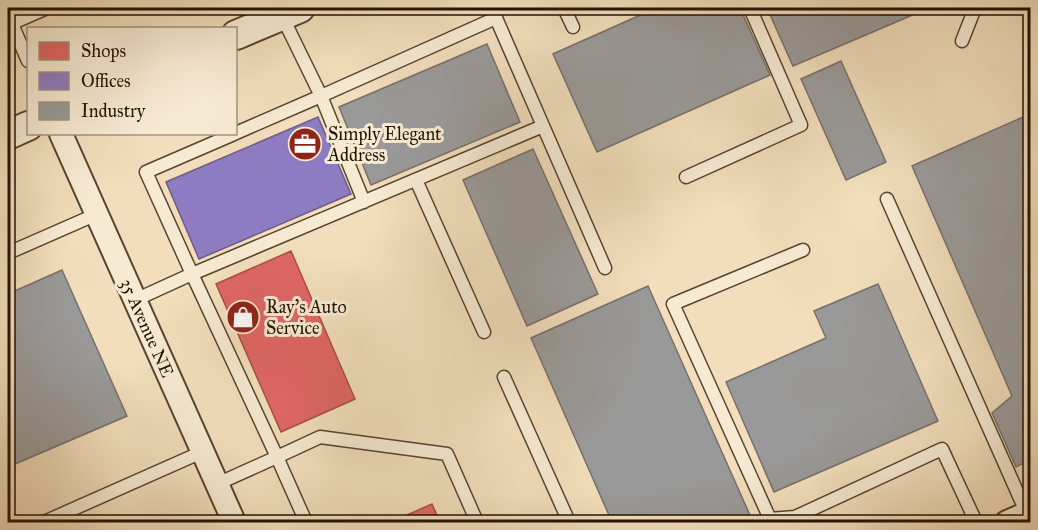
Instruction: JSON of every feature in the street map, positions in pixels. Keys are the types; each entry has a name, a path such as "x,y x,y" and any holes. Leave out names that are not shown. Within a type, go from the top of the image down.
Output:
{"street":[{"path":"237,35 296,9"},
{"path":"8,135 27,126"},
{"name":"35 Avenue NE","path":"61,135 234,522"}],"lane":[{"path":"27,59 9,21 47,8"},
{"path":"564,8 573,27"},
{"path":"686,177 801,125 750,8"},
{"path":"962,42 975,8"},
{"path":"296,9 321,96 364,202"},
{"path":"237,132 321,96 494,13 605,267"},
{"path":"135,300 543,126"},
{"path":"230,135 146,172 306,522"},
{"path":"416,180 484,332"},
{"path":"887,199 1022,516"},
{"path":"8,253 97,214"},
{"path":"804,250 673,304 770,519 796,520 942,449 976,522"},
{"path":"504,376 569,522"},
{"path":"217,484 320,437 447,454 477,522"},
{"path":"44,522 202,452"}],"building: Shops":[{"path":"291,251 355,399 281,432 216,284"},
{"path":"432,504 440,522 391,522"}],"building: Offices":[{"path":"318,117 351,194 199,259 166,182"}],"building: Industry":[{"path":"656,8 740,8 770,75 597,152 553,54"},
{"path":"767,8 929,8 793,66"},
{"path":"487,44 520,122 371,185 339,107"},
{"path":"841,61 886,162 846,180 801,79"},
{"path":"1030,114 1030,460 1016,467 992,413 1012,396 912,166"},
{"path":"533,149 598,294 527,326 463,180"},
{"path":"62,270 127,416 8,467 8,294"},
{"path":"878,284 938,421 774,492 726,382 826,338 814,311"},
{"path":"648,286 753,522 612,522 531,338"}],"place":[{"name":"Simply Elegant Address","path":"305,144"},
{"name":"Ray's Auto Service","path":"243,317"}]}
